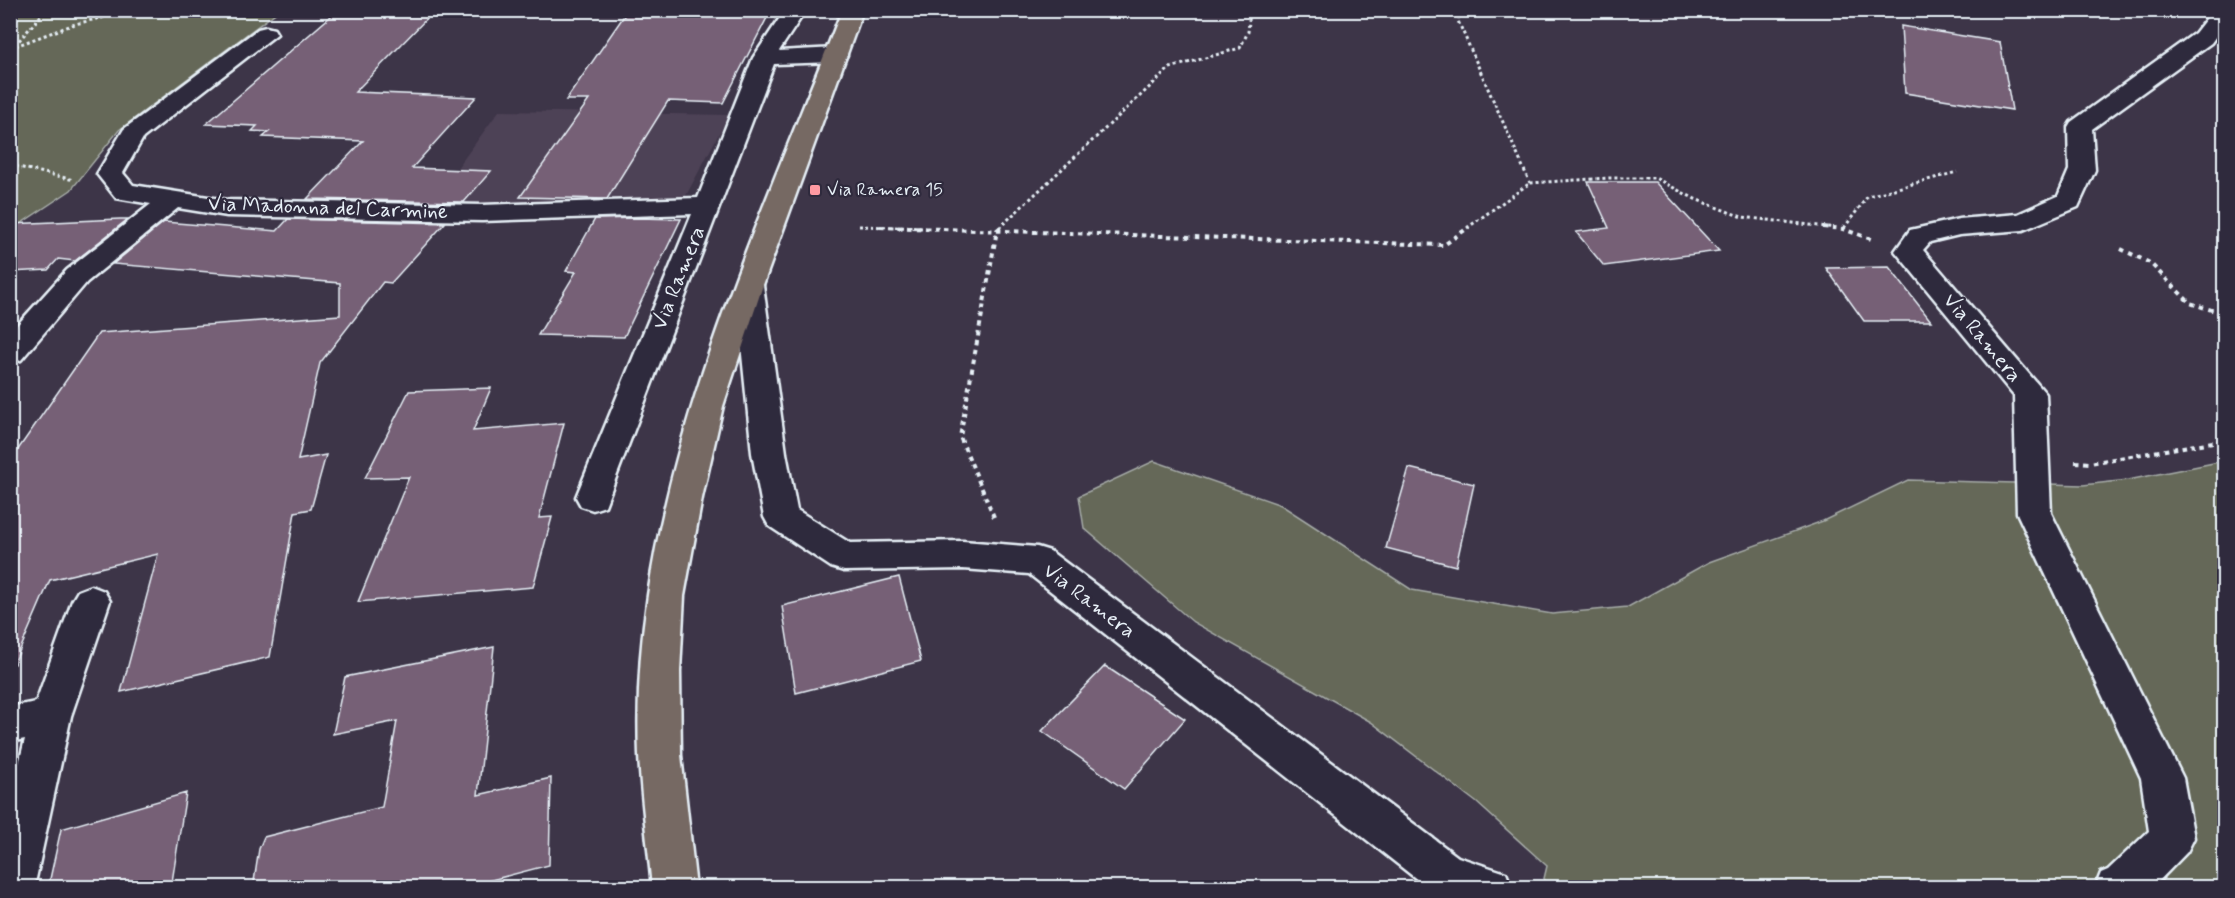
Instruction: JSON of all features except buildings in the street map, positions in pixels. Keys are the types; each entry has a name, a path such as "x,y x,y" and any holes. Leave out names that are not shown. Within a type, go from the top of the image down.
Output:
{"main road":[{"name":"Via Ramera","path":"674,888 660,754 661,671 666,596 684,498 707,406 749,285 853,10"}],"street":[{"name":"Via Ramera","path":"593,497 767,53 795,10"},
{"path":"1909,251 1920,236 1959,227 2024,222 2069,201 2082,170 2080,127 2203,38 2224,11"},
{"path":"124,192 110,174 133,134 266,34"},
{"path":"767,53 836,56"},
{"name":"Via Madonna del Carmine","path":"124,192 227,208 482,213 707,206"},
{"path":"10,353 77,276 172,200"},
{"name":"Via Ramera","path":"1909,251 2030,394 2034,513 2163,778 2172,838 2123,886 2117,888"},
{"name":"Via Ramera","path":"749,285 769,453 781,517 844,557 971,556 1037,561 1445,874 1490,888"},
{"path":"12,888 51,716 91,601"},
{"path":"10,725 51,716"}],"path":[{"path":"12,48 46,10"},
{"path":"12,48 75,24 135,10"},
{"path":"971,556 994,517 960,437 997,230 1170,68 1197,58 1240,48 1248,32 1250,10"},
{"path":"1460,10 1458,21 1530,183"},
{"path":"10,165 124,192"},
{"path":"1843,229 1868,196 1957,172"},
{"path":"858,226 1444,244 1530,183 1609,178 1655,178 1695,199 1742,217 1843,229 1909,251"},
{"path":"2121,249 2150,263 2190,303 2224,314"},
{"path":"2032,461 2090,463 2224,440"}],"shaded area":[{"path":"499,111 729,115 682,203 430,205"}],"green space":[{"path":"11,11 278,11 119,130 71,190 11,230"},
{"path":"1154,461 1281,505 1412,590 1552,614 1628,607 1709,562 1823,521 1908,480 2083,485 2128,480 2224,461 2224,887 1542,887 1547,866 1476,802 1371,722 1193,622 1084,528 1079,496"}],"place":[{"name":"Via Ramera 15","path":"815,190"}]}
